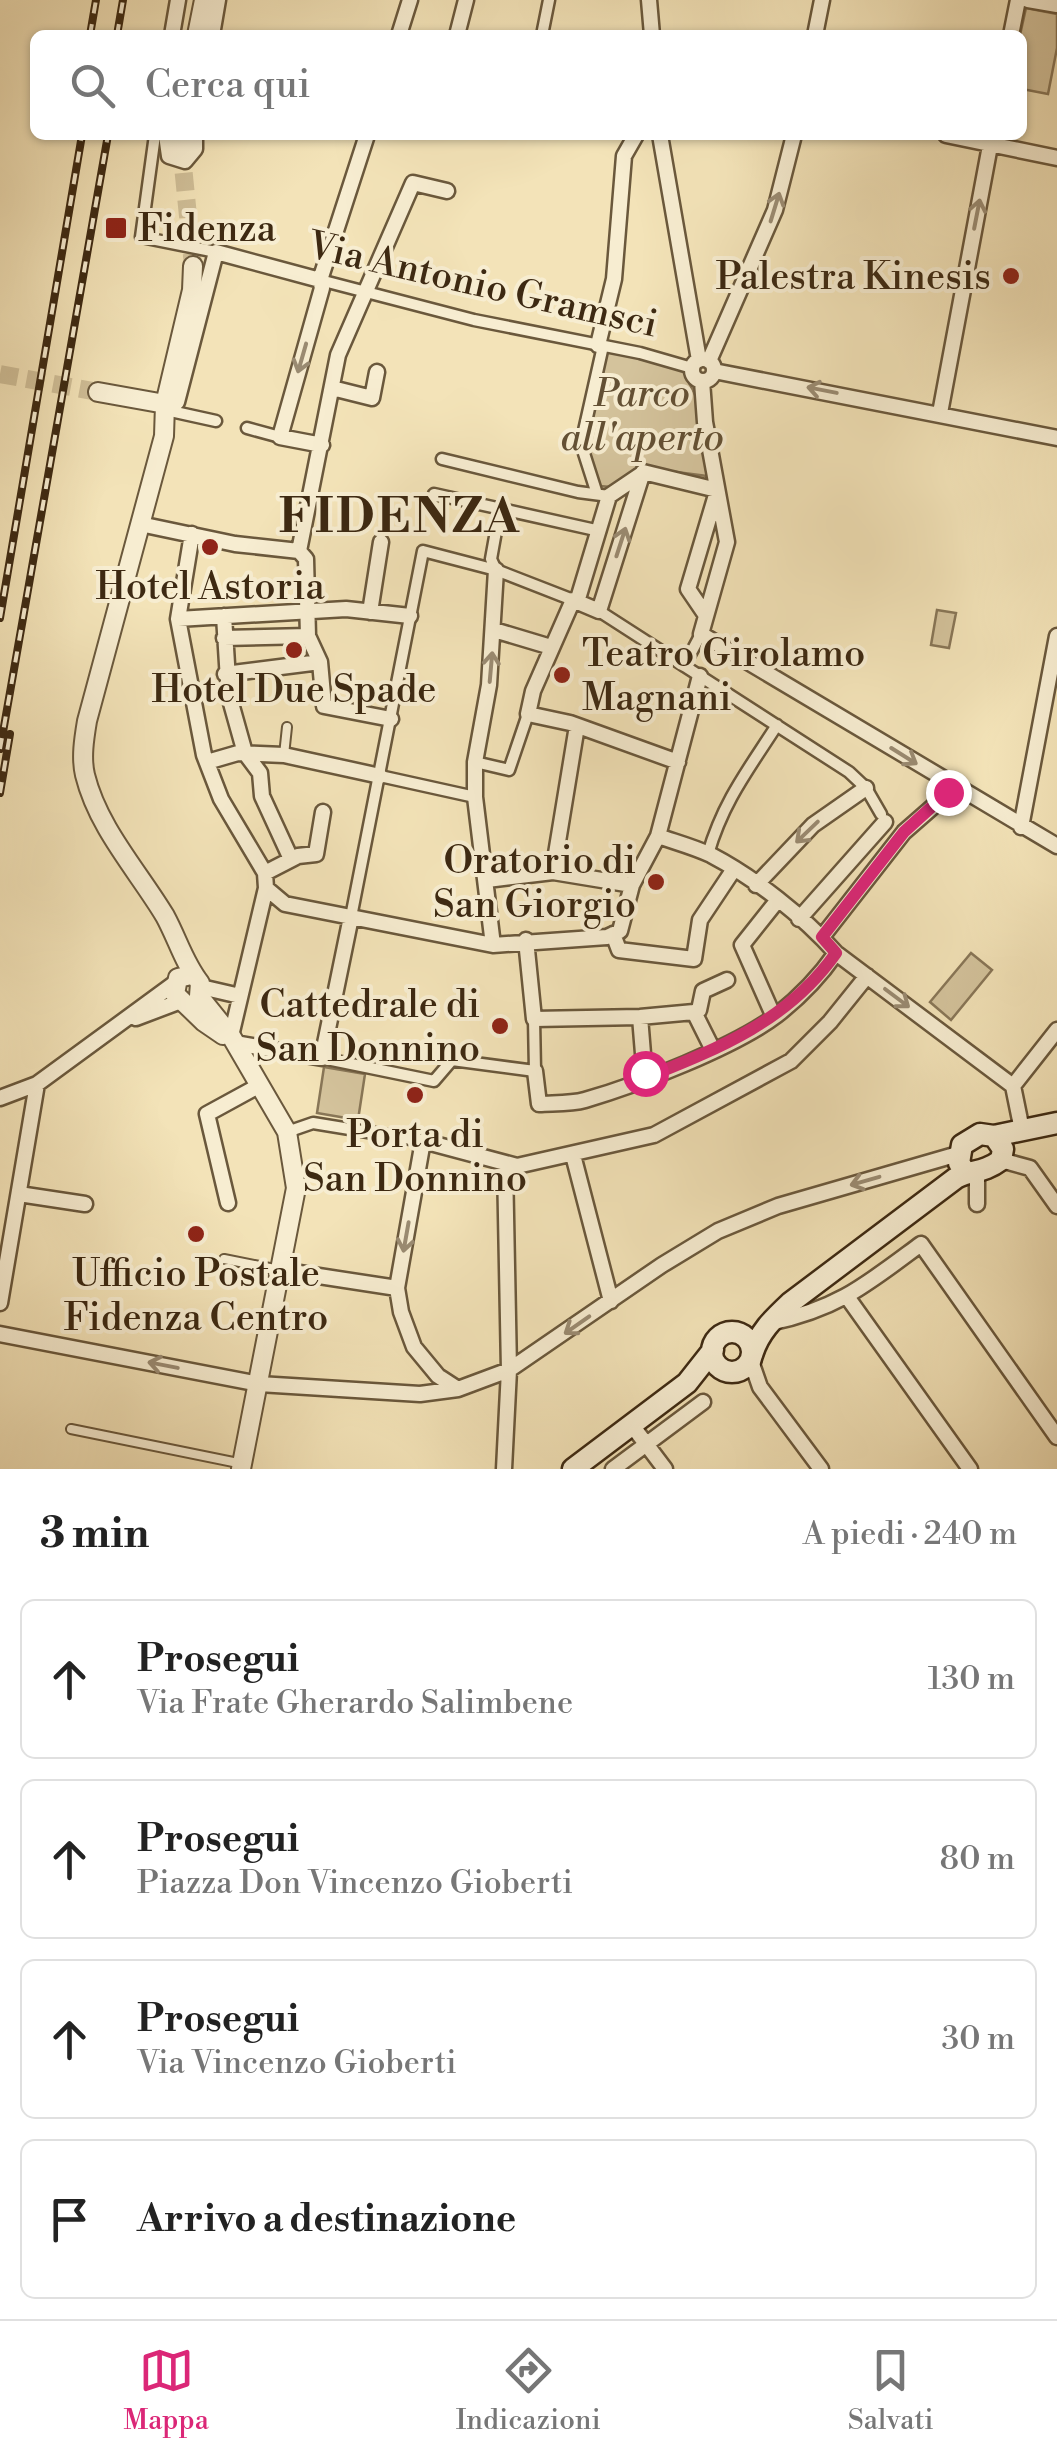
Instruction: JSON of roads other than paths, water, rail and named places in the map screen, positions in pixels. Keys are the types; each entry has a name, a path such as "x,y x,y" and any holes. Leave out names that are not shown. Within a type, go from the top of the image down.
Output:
{"main road":[{"path":"573,1468 687,1384 743,1365 768,1323 963,1168 1008,1142 1057,1123"},
{"path":"963,1168 962,1145 980,1134 1008,1142"},
{"path":"687,1384 721,1336 768,1323"},
{"path":"736,1333 750,1344 743,1365"},
{"path":"712,1350 717,1365 743,1365"}],"street":[{"path":"173,30 181,0"},
{"path":"180,30 181,0"},
{"path":"198,30 204,0"},
{"path":"213,30 218,0"},
{"path":"401,30 410,0"},
{"path":"458,30 466,0"},
{"path":"543,30 549,0"},
{"path":"649,0 652,30"},
{"path":"816,30 822,0"},
{"path":"1012,30 1018,0"},
{"path":"1028,0 1057,5"},
{"name":"Via Antonio Gramsci","path":"154,140 141,237 216,252 474,320 1057,438"},
{"path":"280,436 322,288 320,280 365,140"},
{"path":"475,762 509,770 533,690 575,601 600,530 603,495 581,444 614,280 624,156 634,140"},
{"path":"660,140 703,368 705,422 727,542 701,634 684,666"},
{"path":"703,368 775,210 793,140"},
{"path":"940,413 991,140 1057,158"},
{"path":"299,552 338,355 363,292 412,183 446,191"},
{"path":"165,407 177,402 216,252"},
{"path":"193,266 192,290 165,407 164,436 86,722 85,775 109,830 164,916 187,989 204,1022 233,1039 434,1081 452,1060 535,1070"},
{"path":"332,388 372,398 378,372"},
{"path":"98,392 216,421"},
{"path":"247,428 322,445"},
{"path":"442,459 603,495 643,472 717,490"},
{"path":"599,611 643,472"},
{"path":"705,614 688,589 717,490"},
{"path":"434,494 600,530"},
{"path":"493,945 475,762 489,685 496,570 491,559 500,510"},
{"path":"140,524 235,544 299,552 306,559 308,636 320,662 324,706 392,720"},
{"path":"192,534 178,619 206,762 266,881 285,904 493,945 613,934 620,930 632,885 658,836 700,676"},
{"path":"370,612 381,542"},
{"path":"322,1058 423,552 496,570 599,611 849,772 866,788 883,818 904,832"},
{"path":"178,619 307,611 410,616"},
{"path":"224,616 226,674 245,753 260,773 262,796 291,859"},
{"path":"494,630 551,648"},
{"path":"701,634 1057,846"},
{"path":"224,638 308,636"},
{"path":"1022,827 1056,644"},
{"path":"226,674 320,662"},
{"path":"528,714 577,726 678,762"},
{"path":"553,872 577,726"},
{"path":"708,854 717,822 736,784 777,726"},
{"path":"206,762 245,753 284,755 476,797"},
{"path":"822,937 904,832 952,786"},
{"path":"756,885 813,825 866,788"},
{"path":"242,1466 296,1188 287,1132 233,1039 266,881 291,859 316,854 324,812"},
{"path":"799,919 883,818"},
{"path":"658,836 708,854 734,869 822,937 836,953 1012,1086"},
{"path":"613,934 619,950 694,959 700,920 734,869"},
{"path":"487,880 553,872 632,885"},
{"path":"774,1018 742,945 776,901"},
{"path":"526,940 539,1104 581,1101 713,1050 774,1018 820,975 836,953"},
{"path":"287,1132 313,1123 423,1141 518,1166 666,1130 792,1061 867,976"},
{"path":"534,1019 640,1018 694,1012 700,1010 702,991 727,980"},
{"path":"0,1098 37,1084 121,1025 187,989 240,996"},
{"path":"694,1012 713,1050"},
{"path":"640,1018 645,1078"},
{"path":"1057,1030 1012,1086 1008,1142 1057,1206"},
{"path":"0,1304 37,1084"},
{"path":"228,1203 208,1114 260,1085"},
{"path":"423,1141 396,1288 414,1347 438,1376 458,1389"},
{"path":"573,1155 611,1301"},
{"path":"504,1164 507,1464"},
{"path":"0,1334 259,1384 420,1394 458,1389 509,1370 718,1231 778,1206 963,1168 978,1204"},
{"path":"19,1194 85,1204"},
{"path":"768,1323 795,1318 848,1298 921,1244 1057,1437"},
{"path":"280,1270 396,1288"},
{"path":"848,1298 970,1469"},
{"path":"743,1365 821,1469"},
{"path":"613,1469 702,1402"},
{"path":"631,1424 665,1469"}],"lane":[{"path":"284,755 287,727"},
{"path":"224,1259 280,1270"},
{"path":"70,1429 242,1466"}],"tunnel":[{"path":"181,146 193,266"},
{"path":"0,374 98,392"}],"railway":[{"path":"91,30 96,0"},
{"path":"118,30 123,0"},
{"path":"0,618 81,140"},
{"path":"0,749 107,140"},
{"path":"0,793 10,734"}],"place":[{"name":"Fidenza","path":"116,228"},
{"name":"Palestra Kinesis","path":"1011,276"},
{"name":"Hotel Astoria","path":"210,547"},
{"name":"Hotel Due Spade","path":"294,650"},
{"name":"Teatro Girolamo Magnani","path":"562,675"},
{"name":"Oratorio di San Giorgio","path":"656,882"},
{"name":"Cattedrale di San Donnino","path":"500,1026"},
{"name":"Porta di San Donnino","path":"415,1095"},
{"name":"Ufficio Postale Fidenza Centro","path":"196,1234"}],"district":[{"name":"FIDENZA","path":"400,515"}],"park label":[{"name":"Parco all'aperto","path":"642,414"}]}
